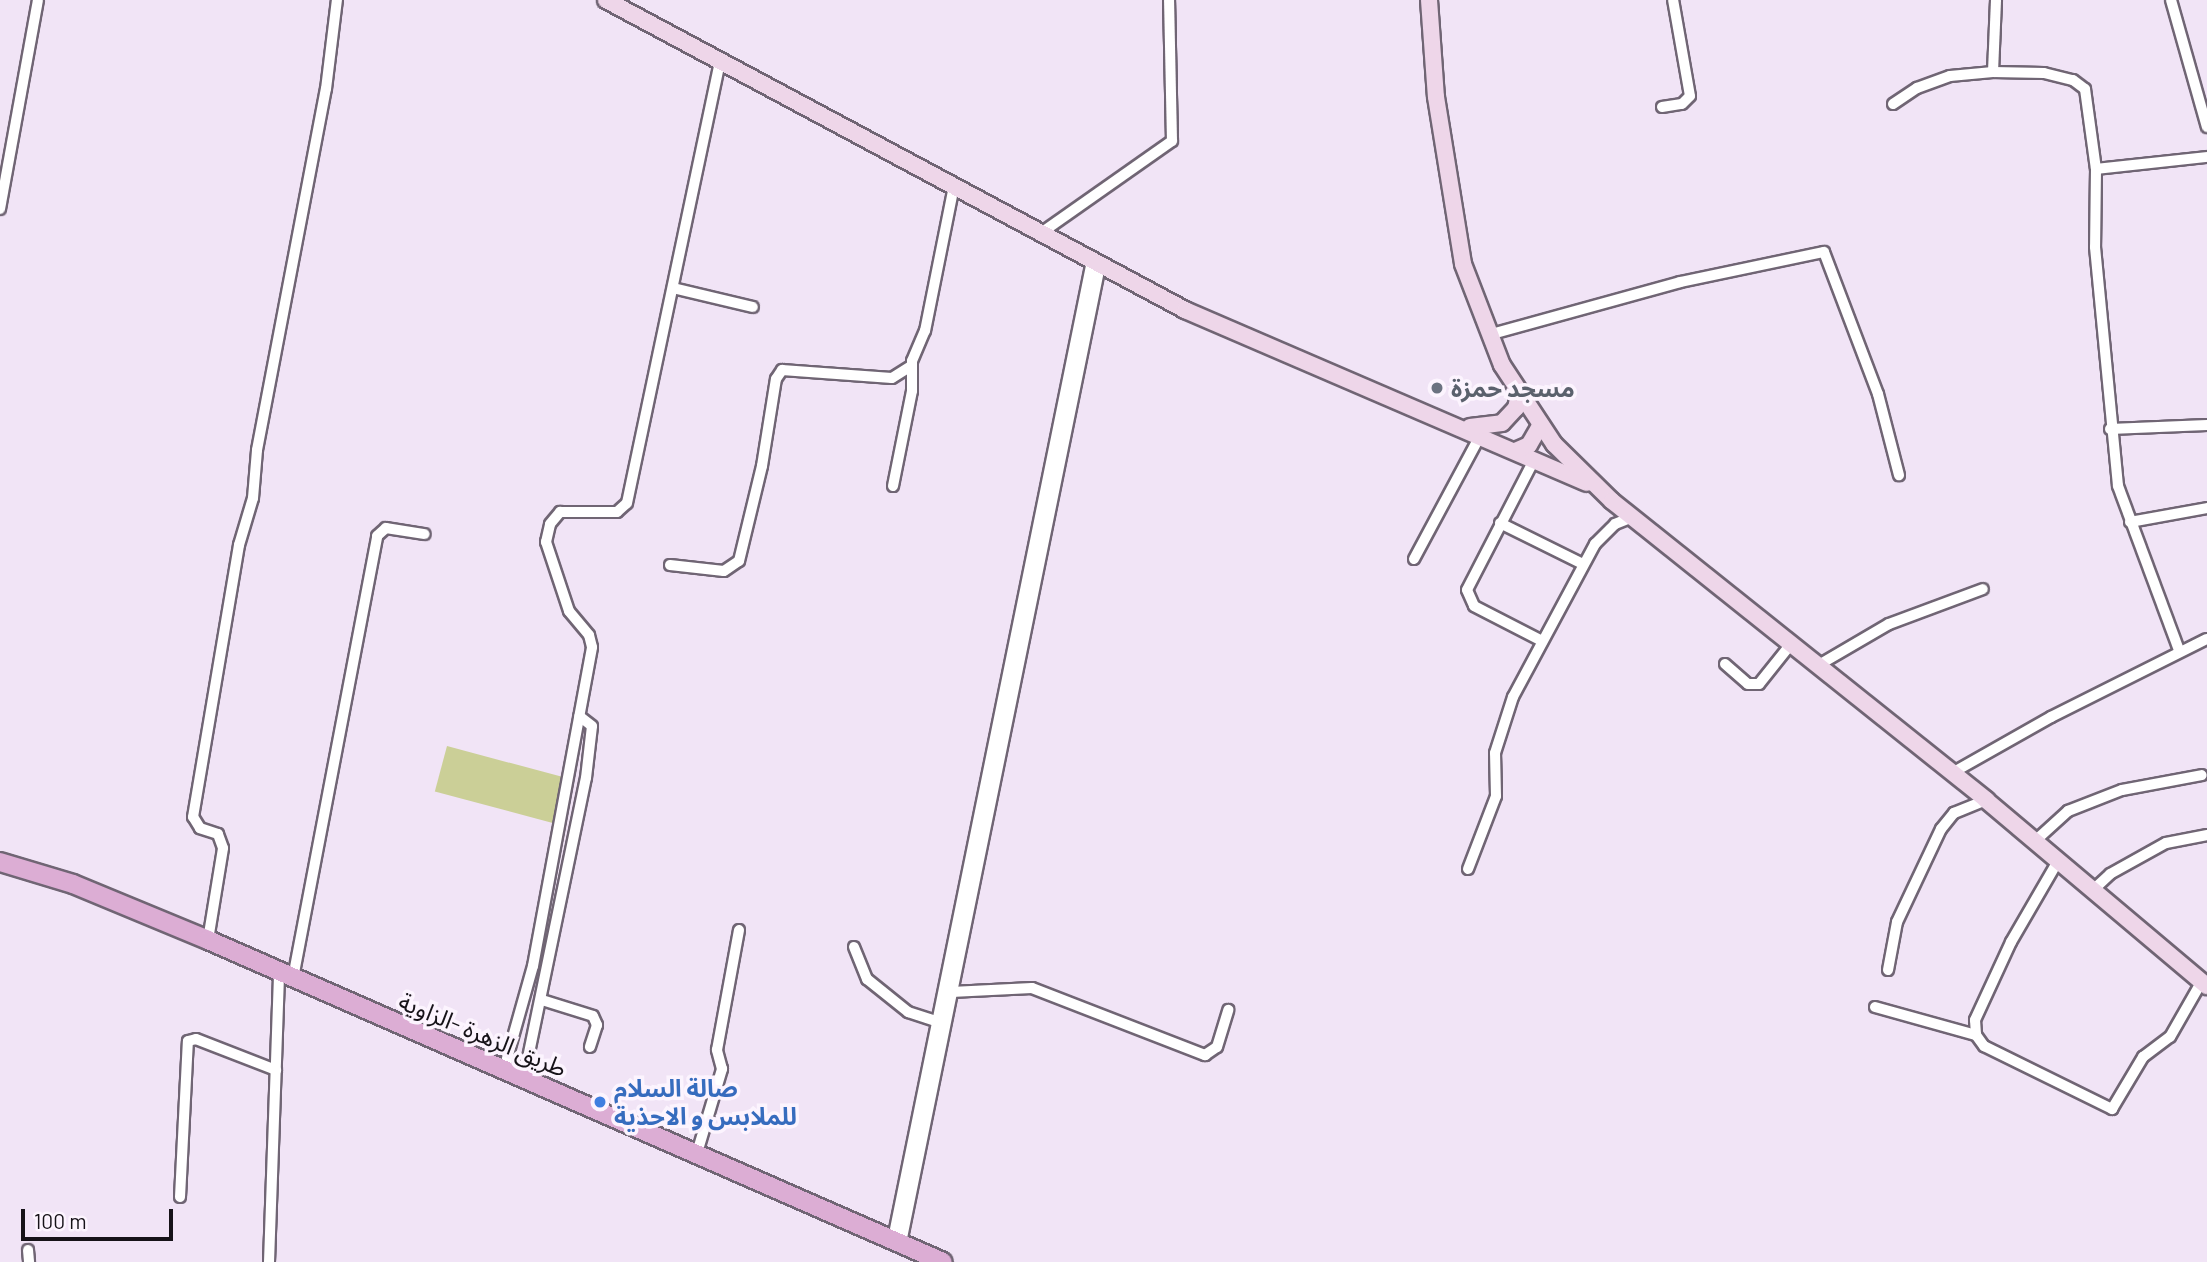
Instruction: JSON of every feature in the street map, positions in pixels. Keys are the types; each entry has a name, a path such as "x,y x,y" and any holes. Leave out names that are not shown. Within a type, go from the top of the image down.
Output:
{"main road":[{"path":"1429,0 1454,226 1488,335 1519,395 1540,425 1597,488 1986,800 2204,984"},
{"path":"611,1 1096,263 1280,355 1457,425 1597,488"},
{"path":"1496,426 1512,414 1519,395"},
{"path":"1457,425 1540,425"},
{"path":"1515,451 1534,440 1540,425"},
{"name":"طريق الزهرة -الزاوية","path":"0,862 73,884 208,940 943,1262"}],"street":[{"path":"0,209 37,0"},
{"path":"208,940 223,848 218,834 200,828 193,817 239,545 253,498 257,450 326,89 337,0"},
{"path":"1041,233 1172,141 1169,0"},
{"path":"1662,107 1682,104 1690,96 1673,0"},
{"path":"1993,72 1996,0"},
{"path":"2171,0 2207,127"},
{"path":"504,1069 522,1013 566,805 592,647 589,635 569,611 546,542 550,524 560,512 617,512 627,503 720,61"},
{"path":"1892,104 1917,88 1950,76 1993,72 2044,73 2080,84 2087,95 2096,169 2095,247 2110,429 2118,486 2179,650"},
{"path":"2096,169 2207,157"},
{"path":"893,486 912,391 911,366 925,331 954,187"},
{"path":"1488,335 1679,282 1824,252 1878,394 1899,475"},
{"path":"940,1023 951,992 1096,263"},
{"path":"897,1241 1096,263"},
{"path":"673,288 753,307"},
{"path":"670,565 724,571 739,561 762,466 776,379 782,370 892,378 911,366"},
{"path":"2110,429 2207,425"},
{"path":"1414,559 1480,436"},
{"path":"1534,460 1468,583 1468,596 1480,610 1542,641"},
{"path":"2130,522 2207,508"},
{"path":"1468,869 1496,796 1495,753 1508,709 1583,564 1600,537 1632,517"},
{"path":"1500,523 1583,564"},
{"path":"269,1262 276,1070 286,975 377,536 386,528 425,534"},
{"path":"1817,666 1889,624 1983,589"},
{"path":"1952,773 2179,650 2207,639"},
{"path":"1725,664 1748,684 1759,684 1791,644"},
{"path":"524,1077 586,778 592,726 579,716"},
{"path":"2035,841 2068,811 2122,790 2202,775"},
{"path":"1888,970 1893,931 1941,829 1954,813 1986,800"},
{"path":"2093,890 2110,874 2166,844 2207,835"},
{"path":"1976,1035 1975,1020 2005,956 2057,861"},
{"path":"697,1153 722,1069 717,1050 738,929"},
{"path":"854,947 867,979 908,1012 940,1023"},
{"path":"1875,1007 1976,1035 1990,1050 2112,1109 2143,1058 2167,1041 2204,984"},
{"path":"951,992 1032,988 1205,1055 1215,1050 1228,1010"},
{"path":"542,1000 593,1016 597,1025 590,1047"},
{"path":"522,1013 538,1015"},
{"path":"180,1197 188,1041 196,1039 276,1070"}],"green space":[{"path":"447,746 565,778 553,823 435,791"}],"place":[{"name":"مسجد حمزة","path":"1437,388"},
{"name":"صالة السلام للملابس و الاحذية","path":"600,1102"}]}
